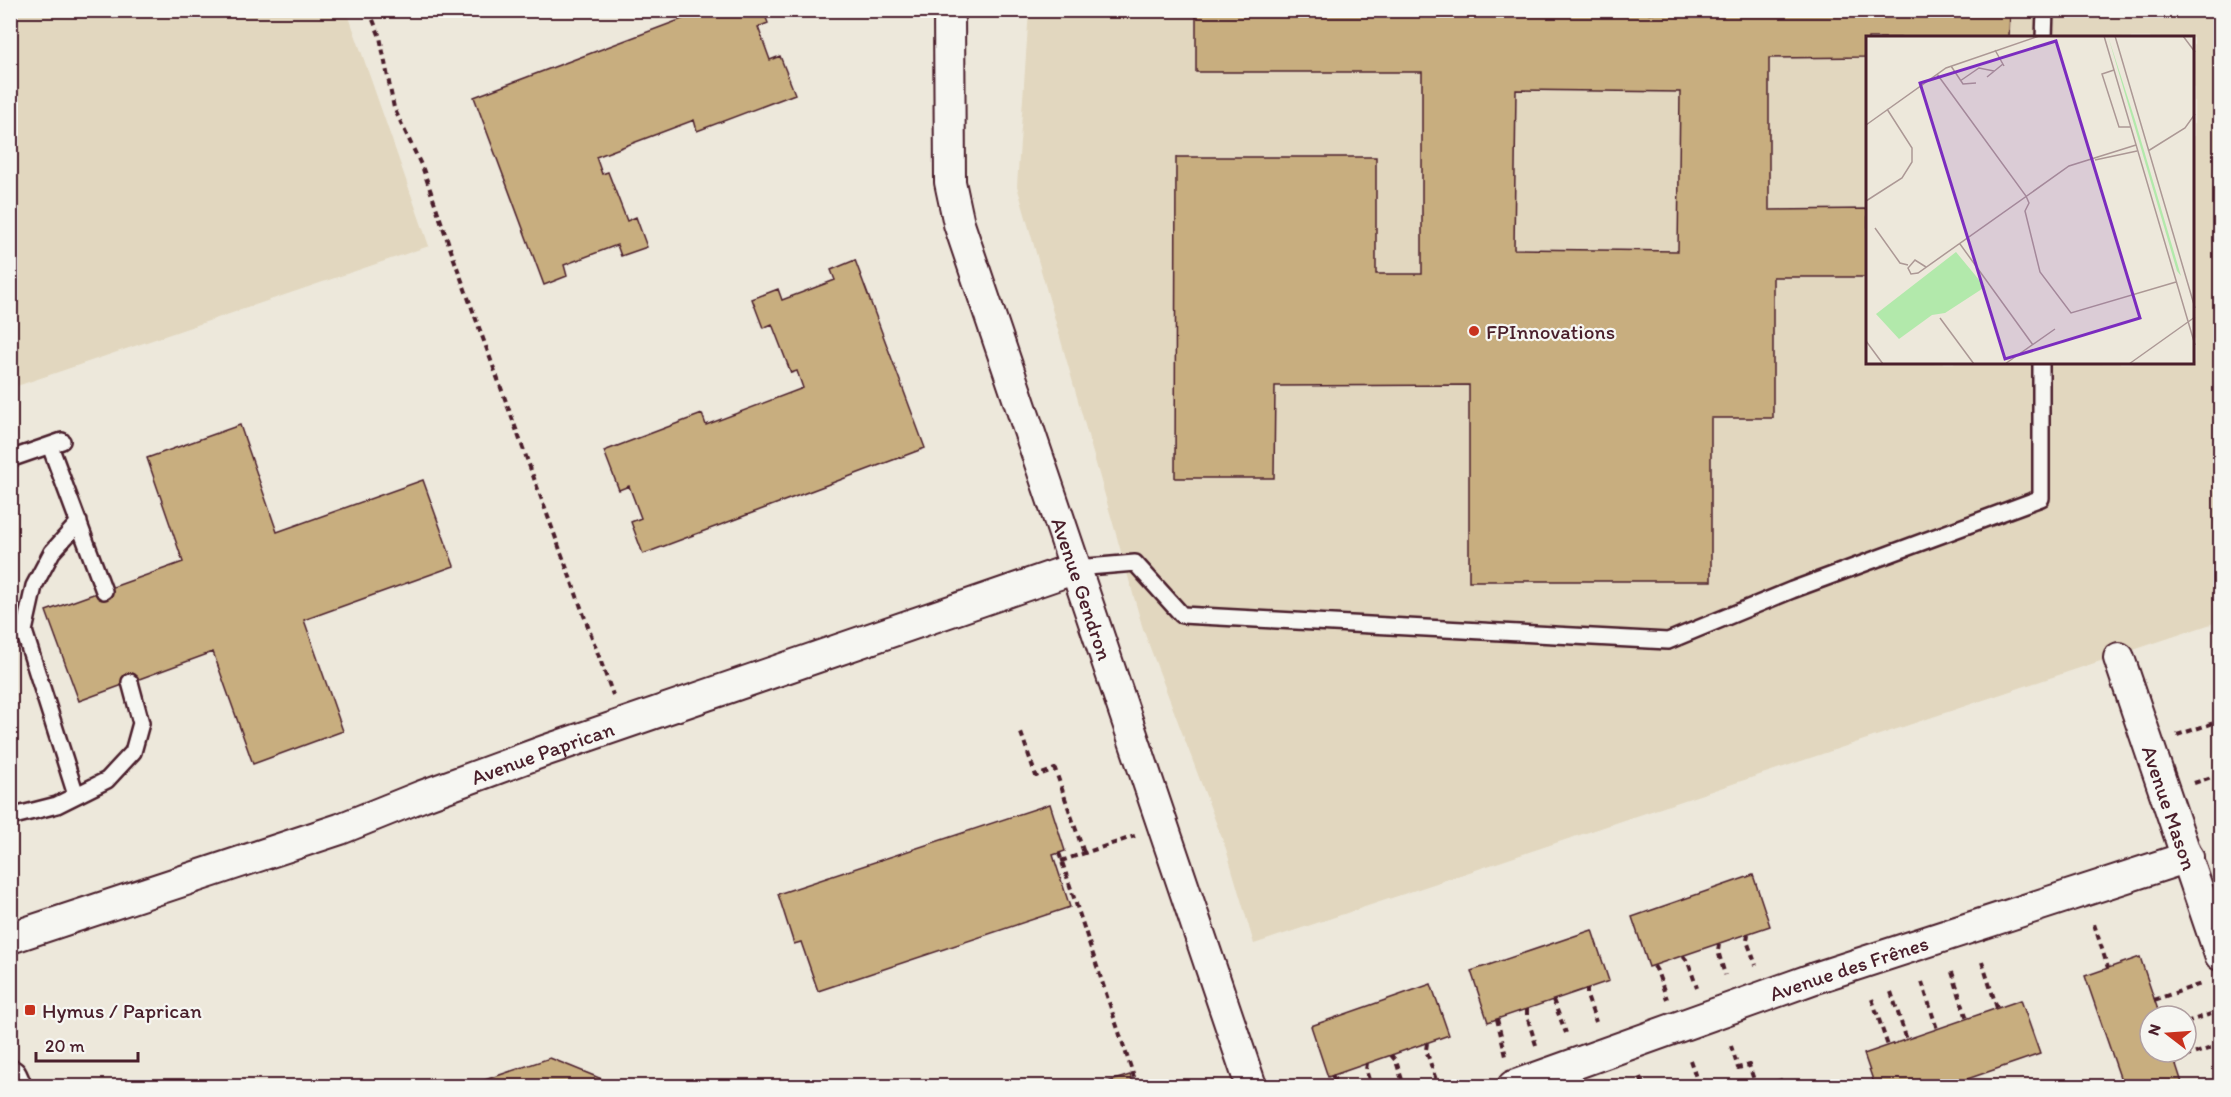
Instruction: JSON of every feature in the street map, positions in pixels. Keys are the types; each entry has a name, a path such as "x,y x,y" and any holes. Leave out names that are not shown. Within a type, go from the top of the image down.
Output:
{"street":[{"name":"Avenue Gendron","path":"949,10 950,182 959,224 1251,1086"},
{"name":"Avenue Gendron","path":"951,85 963,10"},
{"name":"Avenue Paprican","path":"10,938 340,830 422,796 547,750 1076,568"},
{"name":"Avenue Mason","path":"2119,658 2220,955"},
{"name":"Avenue des Frênes","path":"1511,1075 2188,857"},
{"path":"10,1077 14,1086"}],"lane":[{"path":"2044,10 2044,36"},
{"path":"1076,568 1135,563 1182,615 1668,640 1792,590 2041,498 2041,364"},
{"path":"10,459 56,443 79,522 104,591"},
{"path":"76,795 24,631 34,586 51,552 79,522"},
{"path":"10,817 57,804 107,780 133,752 141,723 130,682"}],"path":[{"path":"369,10 380,37 394,108 436,202 454,259 615,700"},
{"path":"2174,736 2220,721"},
{"path":"1021,733 1036,776 1055,769 1084,853"},
{"path":"2190,785 2220,774"},
{"path":"1061,861 1138,835"},
{"path":"1059,853 1137,1086"},
{"path":"2094,924 2108,968"},
{"path":"1747,942 1748,934"},
{"path":"1741,936 1747,942 1757,969"},
{"path":"1719,944 1718,951 1727,980"},
{"path":"1712,946 1718,951"},
{"path":"1688,962 1689,954"},
{"path":"1683,956 1688,962 1697,990"},
{"path":"1982,962 1997,1008"},
{"path":"1657,971 1659,964"},
{"path":"1654,966 1671,1009"},
{"path":"1952,972 1967,1018"},
{"path":"1922,982 1937,1029"},
{"path":"2154,1000 2201,984"},
{"path":"1587,988 1587,996 1596,1024"},
{"path":"1581,990 1587,996"},
{"path":"1891,992 1907,1040"},
{"path":"1555,999 1567,1034"},
{"path":"1872,999 1888,1046"},
{"path":"1527,1009 1527,1016 1539,1054"},
{"path":"1522,1011 1527,1016"},
{"path":"2198,1018 2211,1014"},
{"path":"1494,1020 1511,1075"},
{"path":"1427,1043 1426,1050 1438,1086"},
{"path":"1421,1045 1426,1050"},
{"path":"2198,1052 2220,1045"},
{"path":"1731,1046 1738,1068 1749,1065 1756,1086"},
{"path":"1396,1061 1397,1053"},
{"path":"1391,1055 1396,1061 1404,1086"},
{"path":"1690,1060 1699,1086"},
{"path":"1366,1070 1367,1063"},
{"path":"1362,1065 1371,1086"},
{"path":"1334,1076 1338,1086"},
{"path":"1640,1077 1644,1086"},
{"path":"2197,1086 2220,1079"}],"shaded area":[{"path":"10,11 347,11 429,246 11,388"},
{"path":"1029,11 2220,11 2220,621 1254,944 1226,849 1143,629 1017,186"}],"building":[{"path":"112,10 134,10 113,17"},
{"path":"706,10 763,10 768,23 758,27 770,60 780,56 795,94 697,131 694,120 596,157 602,174 608,172 627,221 636,217 647,247 621,256 617,245 564,265 567,276 544,285 474,97"},
{"name":"FPInnovations","path":"1196,10 1523,10 1523,15 1547,15 1547,10 1647,10 1647,13 1679,13 1679,10 2010,10 2009,36 1866,36 1866,57 1769,58 1769,210 1866,209 1866,277 1773,277 1773,418 1711,418 1711,581 1469,581 1469,385 1275,386 1274,478 1175,478 1176,157 1376,157 1376,274 1422,274 1422,72 1196,72","holes":["1516,90 1680,92 1678,251 1514,249"]},
{"path":"855,260 925,448 643,554 631,522 641,518 629,486 619,490 604,451 702,414 706,425 803,388 797,371 791,373 772,324 763,328 752,299 778,289 782,300 835,280 831,270"},
{"path":"240,425 277,532 423,480 454,566 304,620 343,731 253,764 213,652 79,701 46,611 183,562 147,458"},
{"path":"1050,804 1065,851 1053,855 1070,907 818,991 801,942 794,944 778,894"},
{"path":"1753,875 1770,926 1649,967 1632,917"},
{"path":"1592,930 1609,981 1488,1022 1471,971"},
{"path":"2140,957 2156,1004 2138,1004 2138,1064 2176,1064 2183,1086 2123,1086 2085,976"},
{"path":"1431,984 1449,1035 1328,1077 1311,1026"},
{"path":"2021,1000 2040,1054 1947,1086 1875,1086 1864,1054"},
{"path":"550,1058 619,1086 467,1086"},
{"path":"1130,1075 1134,1086 1095,1086"},
{"path":"1781,1079 1784,1086 1760,1086"}],"place":[{"name":"FPInnovations","path":"1474,331"},
{"name":"Hymus / Paprican","path":"30,1010"}]}
